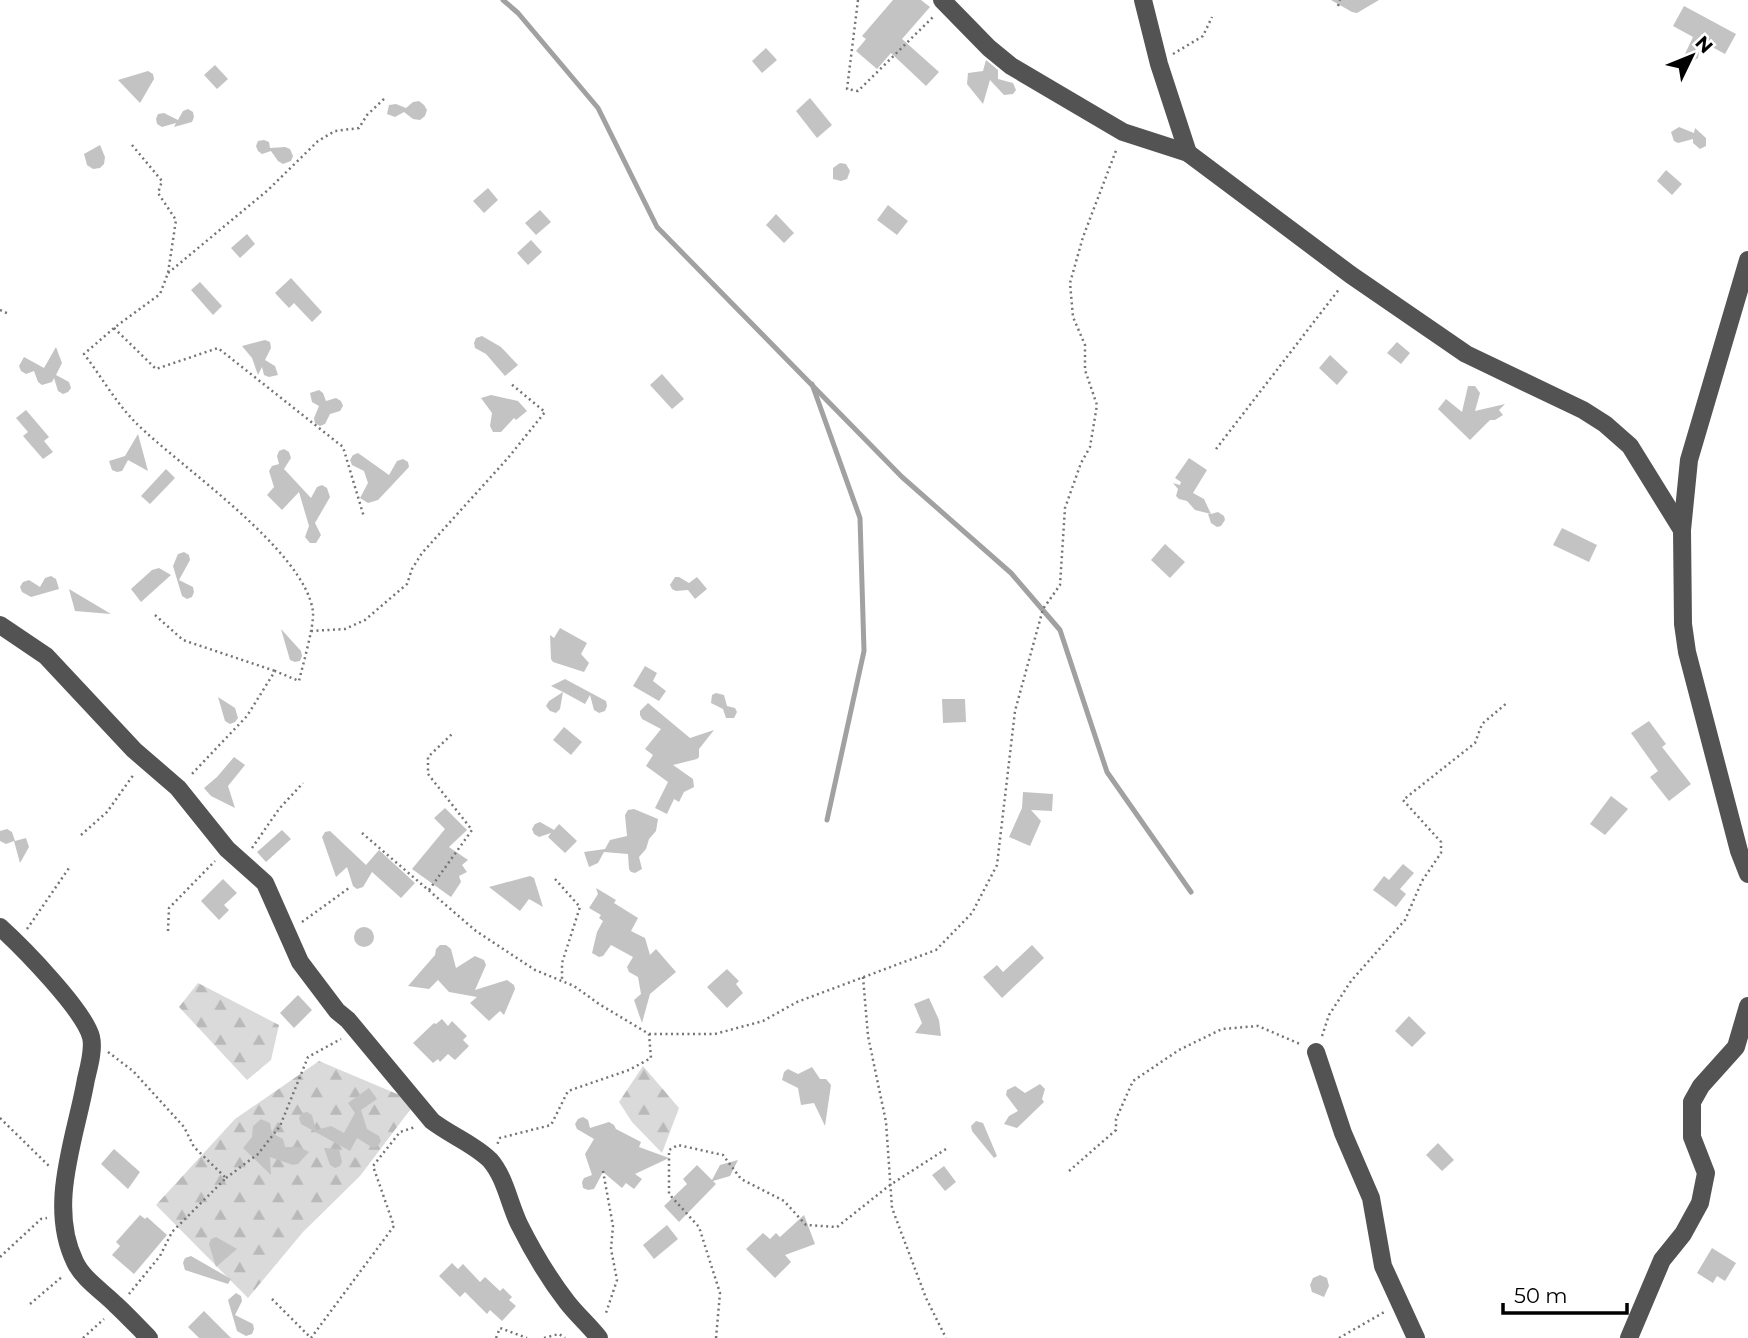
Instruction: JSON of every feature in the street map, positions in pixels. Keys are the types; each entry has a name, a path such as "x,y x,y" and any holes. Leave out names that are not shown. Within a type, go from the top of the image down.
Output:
{"street":[{"path":"1143,0 1159,64 1188,153"},
{"path":"944,2 989,48 1011,66 1124,132 1188,153 1351,275 1466,354 1583,410 1605,424 1630,446 1682,530"},
{"path":"1748,260 1689,460 1682,530 1683,624 1687,652 1739,851 1748,874"},
{"path":"0,625 46,656 134,750 178,788 227,849 265,883 300,962 337,1011 357,1030 432,1121 448,1134 472,1146 490,1161 499,1173 519,1224 533,1248 567,1301 599,1337"},
{"path":"0,927 18,944 75,1012 86,1026 92,1040 81,1111 65,1182 64,1216 68,1247 76,1265 149,1338"},
{"path":"1629,1338 1662,1260 1683,1234 1700,1203 1706,1173 1692,1136 1692,1102 1701,1086 1736,1047 1748,1006"},
{"path":"1316,1052 1343,1133 1371,1198 1383,1266 1416,1338"}],"path":[{"path":"858,0 847,89 858,91 944,2"},
{"path":"1338,6 1340,0"},
{"path":"1159,64 1203,36 1212,17"},
{"path":"168,273 268,190 318,141 335,131 359,128 367,115 385,98"},
{"path":"362,833 476,931 535,970 575,986 649,1034 715,1034 763,1021 797,1002 936,950 972,913 997,865 1015,711 1043,609 1060,586 1065,508 1081,463 1090,447 1097,405 1085,370 1085,345 1073,317 1070,283 1083,237 1124,132"},
{"path":"132,145 162,181 158,193 176,220 168,273 160,294 84,354 135,422 251,523 291,567 305,588 313,614 299,681 183,640 155,615"},
{"path":"1216,449 1351,275"},
{"path":"0,310 9,313"},
{"path":"114,328 156,369 218,348 343,447 364,517"},
{"path":"309,631 345,629 365,620 407,584 422,553 508,458 545,412 510,383"},
{"path":"178,788 247,716 275,671"},
{"path":"1069,1171 1116,1130 1116,1119 1133,1081 1179,1050 1222,1029 1258,1026 1316,1052 1329,1015 1351,981 1405,920 1422,881 1441,853 1441,842 1403,800 1475,743 1482,724 1508,702"},
{"path":"429,890 472,830 428,774 428,757 453,734"},
{"path":"81,835 107,812 134,777 134,750"},
{"path":"242,862 279,809 303,783"},
{"path":"168,931 169,908 227,849"},
{"path":"18,944 69,868"},
{"path":"555,879 580,907 562,963 562,981"},
{"path":"288,933 349,888"},
{"path":"863,977 868,1036 886,1122 892,1208 926,1297 946,1338"},
{"path":"83,1338 118,1306 160,1256 172,1232 226,1178 257,1154 280,1126 308,1057 357,1030"},
{"path":"490,1161 500,1138 551,1125 568,1091 629,1070 651,1058 649,1034"},
{"path":"92,1040 133,1071 184,1127 194,1147 226,1178"},
{"path":"0,1118 65,1182"},
{"path":"272,1299 311,1338 394,1226 373,1166 400,1132 432,1121"},
{"path":"716,1338 720,1293 699,1227 669,1194 669,1150 678,1145 723,1155 741,1179 784,1201 806,1225 837,1227 890,1185 946,1149"},
{"path":"599,1337 617,1279 611,1249 614,1226 603,1171"},
{"path":"0,1257 41,1219 64,1216"},
{"path":"30,1304 76,1265"},
{"path":"1339,1338 1401,1303"},
{"path":"496,1338 500,1328 527,1338"},
{"path":"544,1338 559,1334 565,1338"}],"green space":[{"path":"198,983 279,1025 271,1060 247,1080 179,1007"},
{"path":"319,1061 416,1102 360,1176 303,1232 248,1298 156,1205 235,1119"},
{"path":"643,1066 679,1108 662,1153 632,1122 619,1102"}],"building":[{"path":"893,0 921,0 930,7 902,39 939,72 926,86 891,53 877,69 856,51 866,39 862,36"},
{"path":"1331,0 1379,0 1357,13"},
{"path":"1684,6 1736,34 1725,54 1701,41 1698,58 1692,62 1688,61 1685,54 1693,37 1673,26"},
{"path":"766,48 777,60 762,73 752,61"},
{"path":"986,60 998,70 998,79 1013,83 1016,90 1013,94 1004,95 990,80 983,104 967,84 968,73 983,71"},
{"path":"215,65 228,79 217,89 204,75"},
{"path":"148,71 153,74 154,79 140,103 118,80"},
{"path":"810,98 832,125 817,138 796,111"},
{"path":"419,101 427,110 420,120 413,119 404,112 395,117 387,114 389,105 396,104 406,108"},
{"path":"188,109 193,112 192,122 174,127 176,123 162,127 157,124 158,114 164,113 178,120 183,111"},
{"path":"1679,127 1694,133 1695,128 1706,138 1706,146 1700,149 1693,143 1693,139 1678,143 1674,141 1671,132"},
{"path":"258,141 269,142 270,148 290,149 293,156 291,161 283,164 271,151 262,154 258,151"},
{"path":"100,145 105,157 104,164 93,169 87,165 84,154"},
{"path":"840,163 846,164 850,171 847,179 841,181 833,179 833,168"},
{"path":"1666,170 1682,184 1672,195 1657,181"},
{"path":"488,188 498,200 484,213 473,201"},
{"path":"888,205 908,221 897,235 877,220"},
{"path":"540,210 551,222 536,235 525,223"},
{"path":"776,214 794,233 784,243 766,225"},
{"path":"247,234 255,244 240,258 231,248"},
{"path":"531,240 542,252 528,265 517,253"},
{"path":"291,278 322,312 312,322 294,303 289,308 275,293"},
{"path":"200,282 222,306 213,315 191,290"},
{"path":"482,336 501,347 518,365 505,376 486,354 475,348 476,338"},
{"path":"265,340 270,342 271,348 265,360 275,366 278,375 264,375 262,367 258,375 252,358 242,346"},
{"path":"1397,342 1410,353 1401,364 1387,353"},
{"path":"56,347 62,363 56,375 69,382 71,388 63,394 58,391 54,378 52,382 42,385 34,371 26,374 19,366 24,357 44,368"},
{"path":"1330,355 1348,372 1337,385 1319,368"},
{"path":"662,374 684,399 672,409 650,385"},
{"path":"1468,386 1475,386 1480,393 1475,411 1505,404 1499,410 1503,415 1490,420 1470,440 1438,409 1446,399 1462,412"},
{"path":"319,390 326,401 336,398 343,406 340,411 330,414 325,424 320,426 315,423 314,418 319,406 312,402 310,393"},
{"path":"491,395 518,401 527,411 516,420 514,418 501,432 493,432 490,426 492,413 481,398"},
{"path":"26,410 49,437 44,441 53,452 43,459 23,436 28,432 16,418"},
{"path":"138,434 148,471 128,460 122,471 112,470 109,461 125,456"},
{"path":"284,449 289,452 291,458 284,469 311,498 317,487 322,485 327,488 330,497 315,523 321,535 316,543 310,543 305,537 309,526 299,492 282,510 267,495 274,487 269,471 272,466 279,464 277,456 279,451"},
{"path":"358,453 389,475 397,461 403,459 408,462 409,467 378,500 368,503 360,498 368,483 364,471 352,465 350,460"},
{"path":"1189,458 1207,470 1193,493 1204,499 1211,514 1195,510 1187,501 1176,496 1178,489 1173,483 1180,485 1181,482 1175,478"},
{"path":"166,469 175,478 150,504 141,496"},
{"path":"1218,512 1224,516 1225,520 1221,526 1217,527 1211,523 1208,514"},
{"path":"1562,528 1597,545 1589,562 1553,545"},
{"path":"1165,544 1185,562 1170,578 1151,560"},
{"path":"184,552 189,555 190,560 179,580 193,587 194,592 192,597 187,599 182,596 173,566 178,554"},
{"path":"159,568 171,575 141,602 131,589 152,570"},
{"path":"51,576 56,579 59,589 31,597 22,592 20,587 23,582 29,580 40,587 45,578"},
{"path":"675,577 689,583 697,577 707,589 695,599 688,590 672,589 670,585"},
{"path":"69,589 111,614 75,611"},
{"path":"560,628 587,643 581,654 589,663 584,672 551,659 550,635 554,638"},
{"path":"281,629 301,651 300,661 290,660"},
{"path":"645,666 657,673 653,681 666,691 659,701 633,686"},
{"path":"565,679 606,701 605,711 599,713 594,710 590,695 585,704 551,686"},
{"path":"563,692 560,709 556,713 550,711 546,706 549,701"},
{"path":"712,695 724,695 727,706 735,708 737,712 734,718 726,718 723,709 711,703"},
{"path":"218,697 235,708 238,718 235,722 230,724 225,721"},
{"path":"942,699 965,699 966,722 943,723"},
{"path":"648,703 690,738 714,730 699,749 697,759 673,765 693,779 694,787 684,792 679,802 674,799 667,814 655,808 668,782 646,766 653,755 645,749 661,729 642,719 640,715 640,711"},
{"path":"1649,721 1666,744 1662,747 1691,784 1669,801 1650,777 1658,771 1631,733"},
{"path":"564,727 582,742 571,755 553,740"},
{"path":"234,757 245,765 228,786 235,808 211,796 204,788"},
{"path":"1023,792 1053,794 1052,811 1031,810 1041,821 1030,846 1009,837 1022,808"},
{"path":"1611,796 1628,809 1605,835 1590,824"},
{"path":"445,808 467,830 449,847 468,860 462,865 467,872 459,876 461,882 451,897 412,869 445,829 434,818"},
{"path":"634,809 658,819 656,831 639,857 642,869 631,872 628,854 604,852 598,863 589,867 584,852 605,849 610,840 627,836 625,815 628,810"},
{"path":"540,822 554,830 559,824 577,841 565,853 548,837 551,833 539,837 534,834 532,829"},
{"path":"7,829 12,832 15,841 26,838 29,847 20,863 14,841 6,844 0,841 0,831"},
{"path":"282,830 291,839 266,862 257,852"},
{"path":"330,831 366,865 379,850 415,883 401,898 372,872 363,887 357,889 353,886 347,867 336,877 322,837 325,832"},
{"path":"1403,864 1414,873 1400,889 1406,894 1396,907 1373,890 1384,876 1389,880"},
{"path":"530,876 534,878 543,907 529,899 520,911 489,887"},
{"path":"223,879 237,893 224,905 229,910 219,920 201,901"},
{"path":"596,888 638,918 631,931 645,938 650,955 656,949 676,972 650,994 642,1023 634,1000 641,994 638,977 629,972 627,967 633,957 611,945 603,956 592,953 603,921 599,918 601,915 589,908 598,894"},
{"path":"364,927 371,930 374,937 371,944 364,947 357,944 354,937 357,930"},
{"path":"440,945 451,949 456,968 475,956 484,960 486,965 475,990 507,980 514,985 515,989 504,1015 500,1011 489,1021 470,1003 477,997 449,992 438,980 429,989 408,986 435,955"},
{"path":"1032,945 1044,958 1002,998 983,977 997,965 1003,972"},
{"path":"727,969 739,981 736,984 743,993 727,1008 707,987"},
{"path":"298,995 312,1010 294,1028 280,1013"},
{"path":"929,998 939,1020 941,1036 915,1033 922,1023 914,1004"},
{"path":"1409,1016 1426,1033 1412,1047 1395,1031"},
{"path":"442,1019 448,1026 452,1021 467,1036 463,1040 469,1046 455,1060 448,1054 440,1062 438,1059 433,1063 413,1043"},
{"path":"812,1067 820,1079 826,1079 831,1085 825,1126 814,1103 801,1105 798,1088 782,1080 788,1069 798,1074"},
{"path":"1040,1084 1045,1089 1042,1099 1044,1102 1017,1128 1004,1124 1009,1116 1018,1111 1006,1095 1007,1090 1015,1086 1025,1093"},
{"path":"369,1088 377,1099 361,1110 367,1129 379,1136 381,1141 378,1146 373,1148 357,1138 350,1151 301,1124 299,1118 302,1113 307,1112 312,1115 316,1130 331,1126 344,1133 355,1113 348,1103"},
{"path":"583,1117 588,1120 590,1128 609,1122 616,1129 641,1142 639,1147 669,1158 635,1174 642,1179 634,1189 626,1183 622,1188 603,1172 594,1189 583,1188 584,1178 592,1175 585,1154 594,1139 577,1129 575,1124"},
{"path":"261,1119 270,1123 272,1133 283,1139 285,1147 299,1147 309,1152 298,1164 293,1165 270,1157 271,1175 243,1148 252,1137 253,1126"},
{"path":"976,1121 983,1123 997,1156 994,1158 972,1131 971,1126"},
{"path":"1438,1143 1454,1160 1442,1171 1426,1155"},
{"path":"324,1148 339,1149 342,1162 340,1166 335,1168 330,1165"},
{"path":"114,1149 140,1172 128,1189 101,1164"},
{"path":"738,1160 730,1176 713,1181 716,1184 679,1222 664,1206 687,1184 683,1179 697,1165 712,1180 720,1165"},
{"path":"944,1166 956,1182 945,1191 932,1175"},
{"path":"140,1215 145,1219 147,1217 167,1235 134,1274 112,1255 120,1246 116,1242"},
{"path":"804,1215 815,1244 785,1255 791,1262 775,1278 746,1249 763,1233 770,1239 776,1233 780,1237"},
{"path":"667,1225 678,1239 654,1259 643,1245"},
{"path":"216,1237 237,1249 216,1267 209,1244 211,1239"},
{"path":"1712,1248 1736,1263 1725,1281 1717,1276 1713,1283 1697,1273"},
{"path":"191,1256 231,1279 228,1284 185,1270 185,1258"},
{"path":"452,1263 458,1269 463,1264 480,1282 485,1277 500,1291 503,1288 512,1297 509,1300 516,1306 502,1321 490,1310 487,1314 465,1292 460,1297 439,1276"},
{"path":"1320,1275 1327,1278 1329,1286 1324,1297 1312,1292 1310,1285 1313,1278"},
{"path":"236,1293 241,1296 242,1301 235,1315 253,1324 252,1334 246,1336 237,1331 228,1300"},
{"path":"204,1311 231,1338 199,1338 188,1327"}],"waterway":[{"path":"503,0 518,13 598,108 657,227 902,477 1011,573 1060,630 1107,772 1191,892"},
{"path":"812,384 860,518 864,651 827,820"}]}
